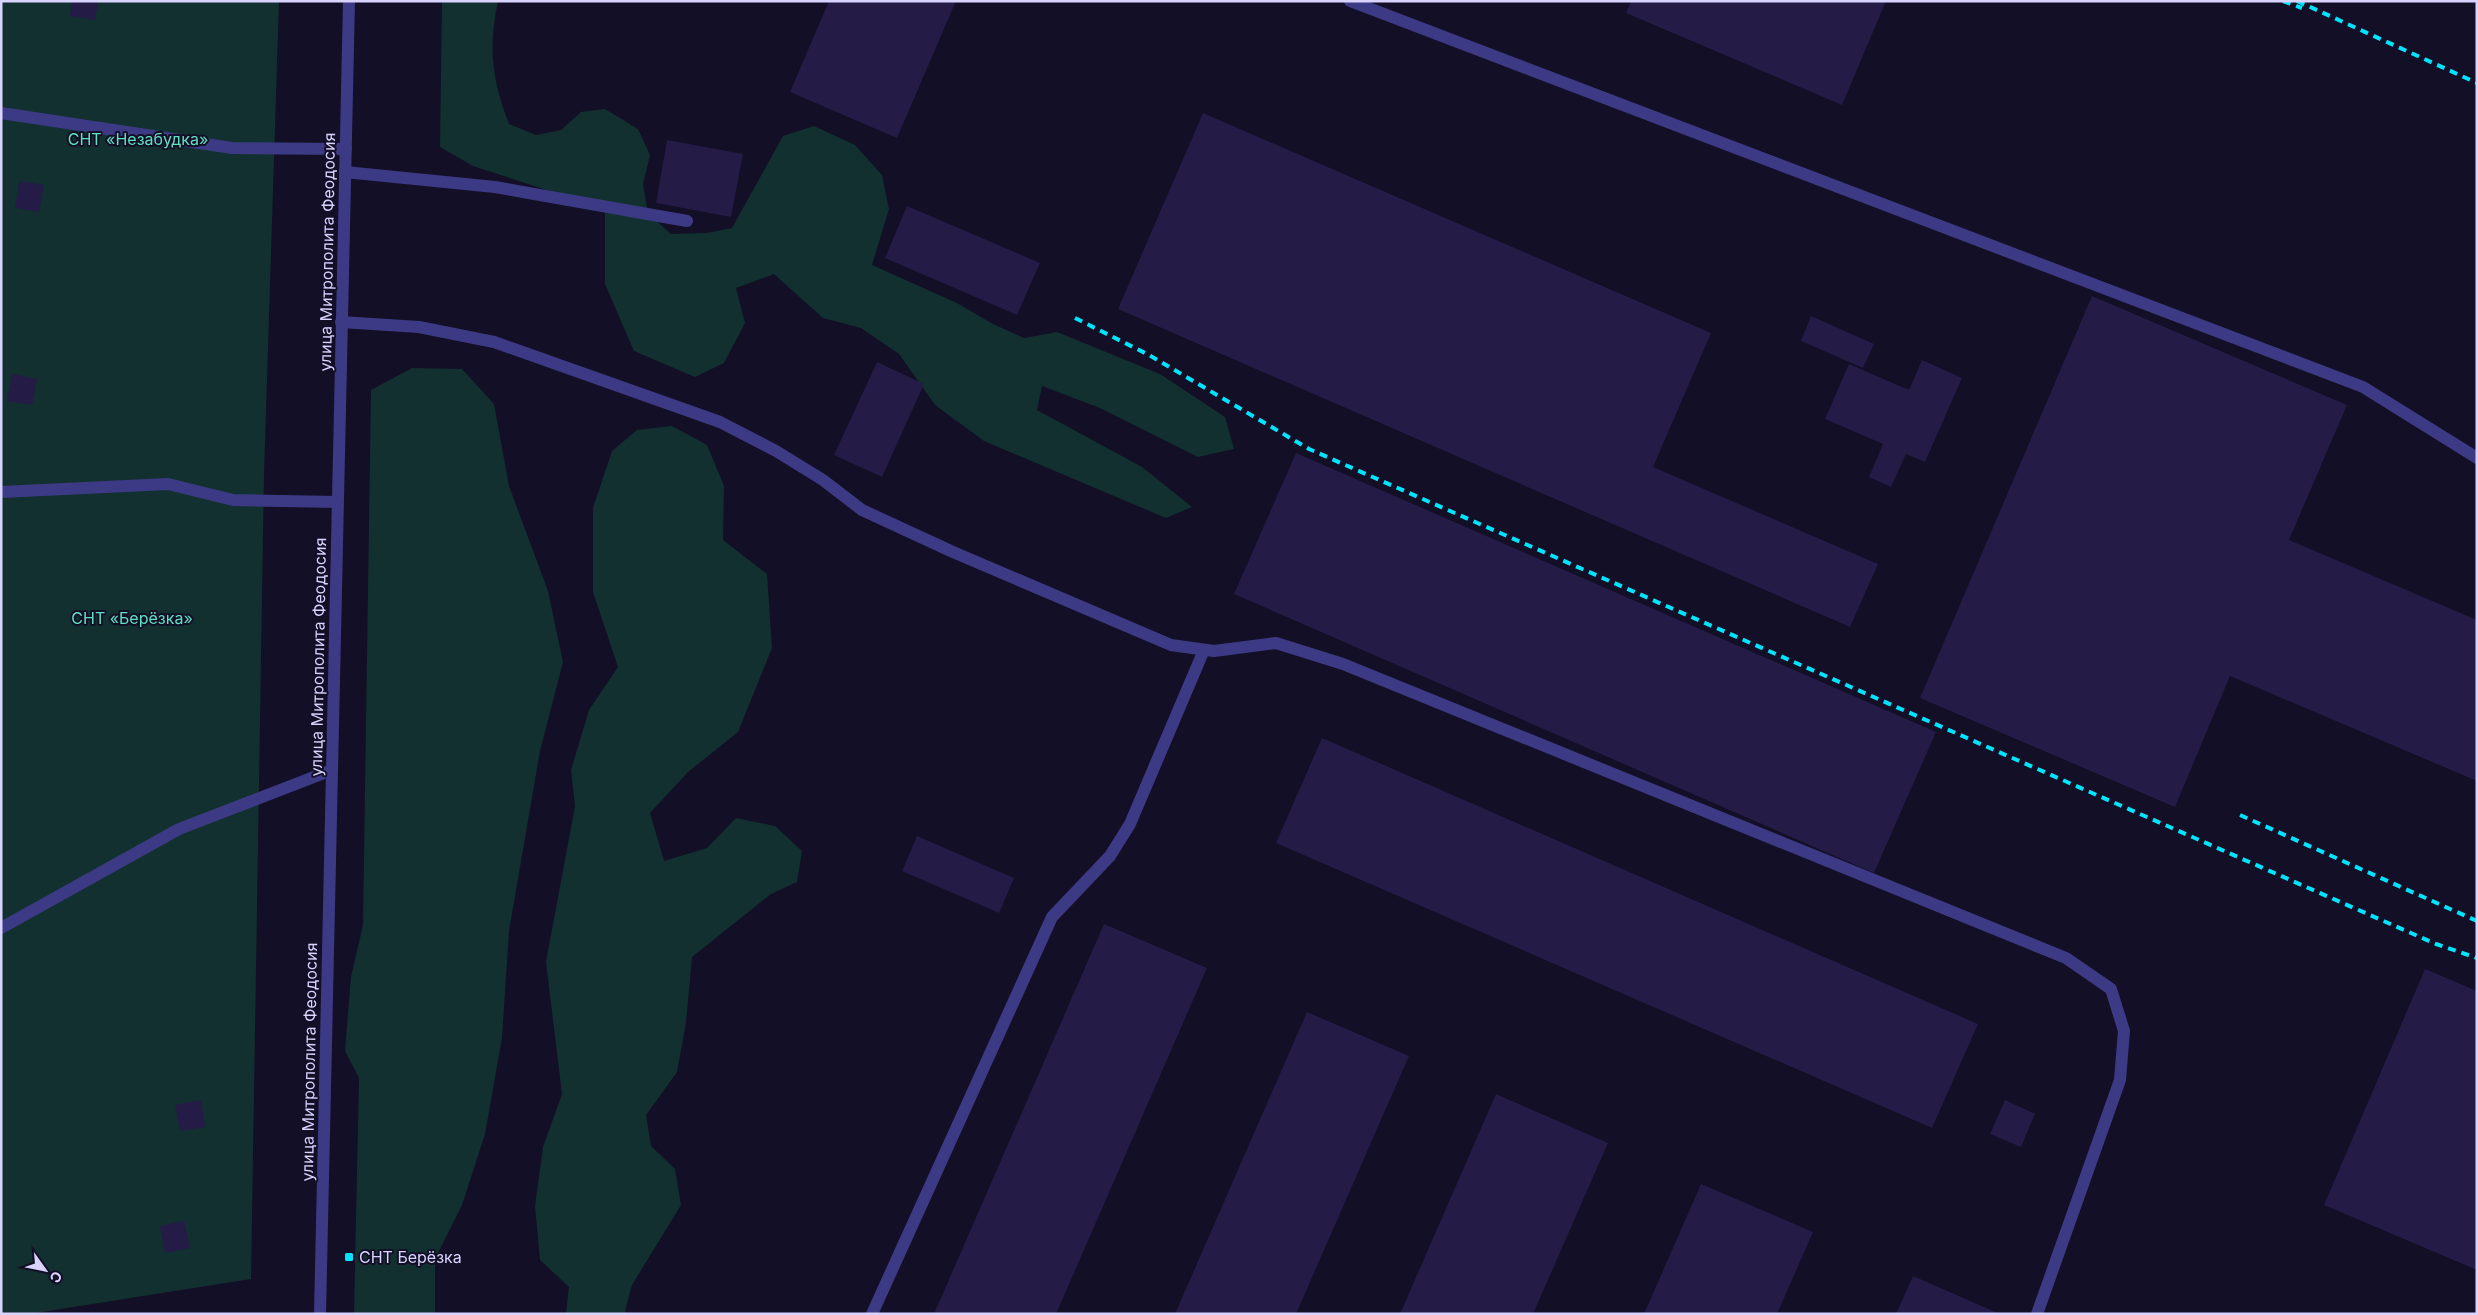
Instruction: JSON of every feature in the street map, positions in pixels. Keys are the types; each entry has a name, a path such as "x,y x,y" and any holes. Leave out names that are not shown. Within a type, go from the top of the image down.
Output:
{"street":[{"name":"улица Митрополита Феодосия","path":"320,1314 349,1"},
{"path":"1350,1 2363,387 2477,458"},
{"path":"1,113 232,148 346,149"},
{"path":"345,172 495,186 688,221"},
{"path":"342,322 419,327 494,342 720,422 784,456 823,480 862,510 953,552 1171,645 1214,651 1276,643 1343,664 2066,958 2111,989 2124,1031 2120,1080 2037,1314"},
{"path":"1,492 168,484 233,500 338,502"},
{"path":"872,1314 1052,917 1110,856 1130,824 1204,650"},
{"path":"1,928 179,829 332,770"}],"green space":[{"name":"СНТ «Берёзка»","path":"1,1 279,1 264,474 251,1279 29,1314 1,1314"},
{"path":"442,1 498,1 493,34 493,64 503,108 509,124 536,135 561,130 581,112 605,109 638,129 650,155 643,184 648,213 671,234 707,233 732,228 783,136 814,126 855,145 882,175 889,209 872,265 957,303 993,324 1024,338 1057,332 1160,374 1225,417 1234,449 1198,457 1100,408 1042,386 1037,410 1142,467 1192,507 1166,518 984,441 935,405 899,354 861,328 823,318 774,274 736,288 745,323 724,363 695,377 634,351 605,284 605,206 565,196 473,166 440,147"},
{"path":"412,368 462,369 494,404 509,486 548,591 563,662 540,751 509,931 502,1038 485,1134 462,1205 435,1259 435,1314 354,1314 359,1078 345,1051 351,977 363,925 371,390"},
{"path":"672,426 707,445 724,486 723,540 767,574 772,648 738,732 688,772 650,813 664,861 707,848 736,818 775,826 802,851 797,882 771,894 692,957 686,1023 677,1072 646,1115 651,1146 675,1169 681,1205 632,1285 625,1311 628,1314 566,1314 569,1287 540,1260 535,1206 543,1147 562,1094 546,962 575,806 571,770 589,710 618,667 593,592 593,508 612,451 637,430"}],"building":[{"path":"72,1 98,1 95,20 70,16"},
{"path":"829,1 956,1 897,138 790,92"},
{"path":"1631,1 1886,1 1842,105 1626,13"},
{"path":"1203,113 1711,333 1653,467 1878,564 1850,627 1118,309"},
{"path":"667,140 743,154 731,217 656,203"},
{"path":"19,181 44,185 39,212 15,208"},
{"path":"907,206 1040,263 1017,315 885,258"},
{"path":"2092,296 2347,405 2289,540 2477,620 2477,781 2230,676 2175,807 1920,698"},
{"path":"1811,316 1874,344 1863,368 1801,341"},
{"path":"1922,360 1962,378 1925,462 1906,454 1891,487 1869,477 1883,444 1825,419 1849,364 1909,390"},
{"path":"877,362 924,384 882,477 834,455"},
{"path":"12,374 37,379 32,405 7,401"},
{"path":"1296,453 1936,732 1874,873 1234,594"},
{"path":"1322,738 1978,1024 1932,1128 1276,843"},
{"path":"917,836 1014,878 999,913 902,871"},
{"path":"1104,924 1207,968 1056,1314 934,1314"},
{"path":"2425,969 2477,991 2477,1270 2324,1205"},
{"path":"1307,1012 1409,1056 1296,1314 1175,1314"},
{"path":"1496,1094 1608,1143 1533,1314 1400,1314"},
{"path":"201,1100 205,1127 180,1131 175,1105"},
{"path":"2005,1100 2035,1114 2021,1147 1990,1134"},
{"path":"1701,1184 1813,1232 1777,1314 1644,1314"},
{"path":"184,1221 190,1248 165,1253 160,1226"},
{"path":"1913,1276 2000,1314 1896,1314"}],"railway":[{"path":"2283,1 2302,8"},
{"path":"2297,1 2477,83"},
{"path":"1075,318 1149,355 1309,449 2436,944 2477,958"},
{"path":"2240,815 2477,921"}],"place":[{"name":"СНТ Берёзка","path":"349,1257"}],"park label":[{"name":"СНТ «Незабудка»","path":"138,139"}]}
